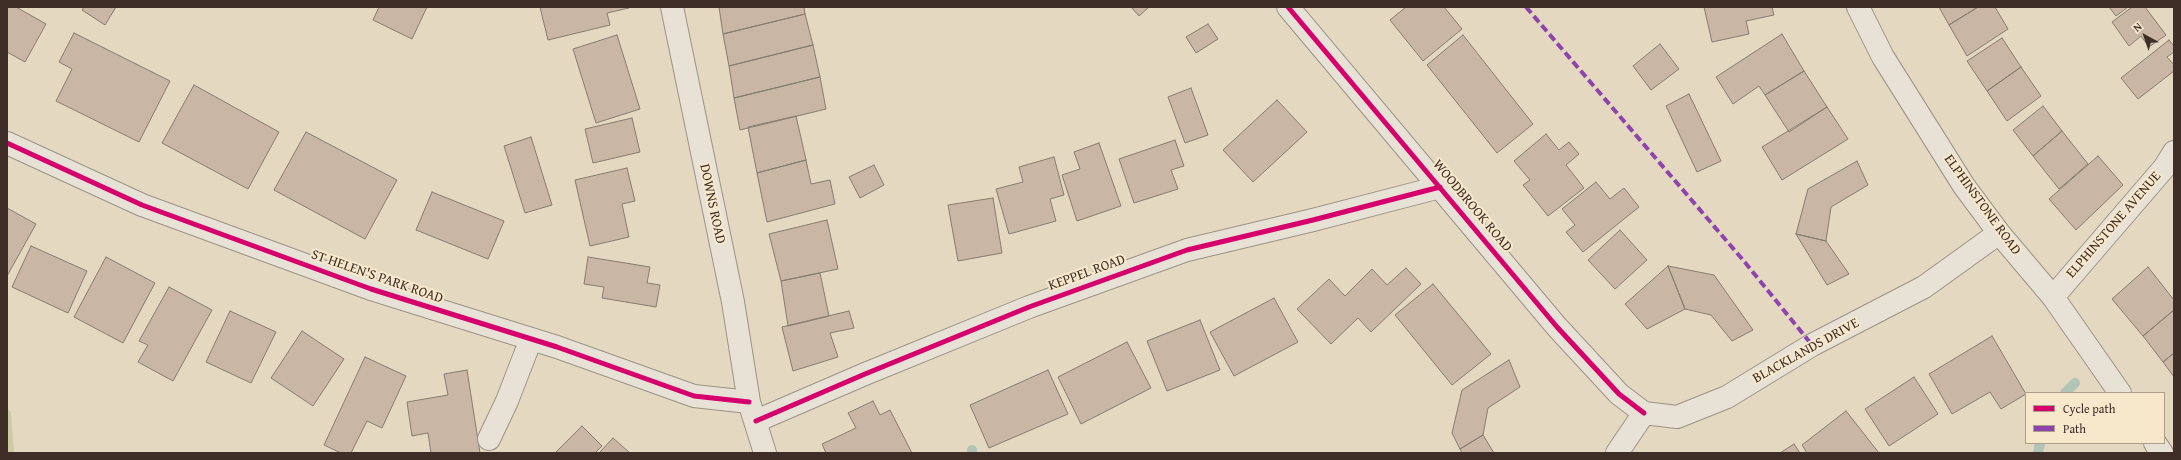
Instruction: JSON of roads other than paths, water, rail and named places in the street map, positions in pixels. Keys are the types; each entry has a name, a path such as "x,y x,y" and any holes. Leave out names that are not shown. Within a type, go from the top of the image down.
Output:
{"street":[{"name":"DOWNS ROAD","path":"672,7 733,302 753,412"},
{"name":"WOODBROOK ROAD","path":"1288,7 1556,326 1619,394 1644,413"},
{"name":"ELPHINSTONE ROAD","path":"1858,7 1883,57 1964,186 1999,233 2052,297 2119,392"},
{"name":"ST HELEN'S PARK ROAD","path":"7,143 142,205 371,289 531,339 694,396 753,412"},
{"name":"ELPHINSTONE AVENUE","path":"2052,297 2164,168 2174,152"},
{"name":"KEPPEL ROAD","path":"753,412 865,374 1029,307 1187,250 1313,220 1440,187"},
{"name":"BLACKLANDS DRIVE","path":"1644,413 1677,417 1727,397 1812,345 1924,286 1999,233"},
{"path":"489,439 507,401 531,339"},
{"path":"753,412 765,453"},
{"path":"1617,453 1644,413"},
{"path":"2156,444 2162,453"}],"waterway":[{"path":"2066,392 2075,383"},
{"path":"2038,453 2040,444"}]}
